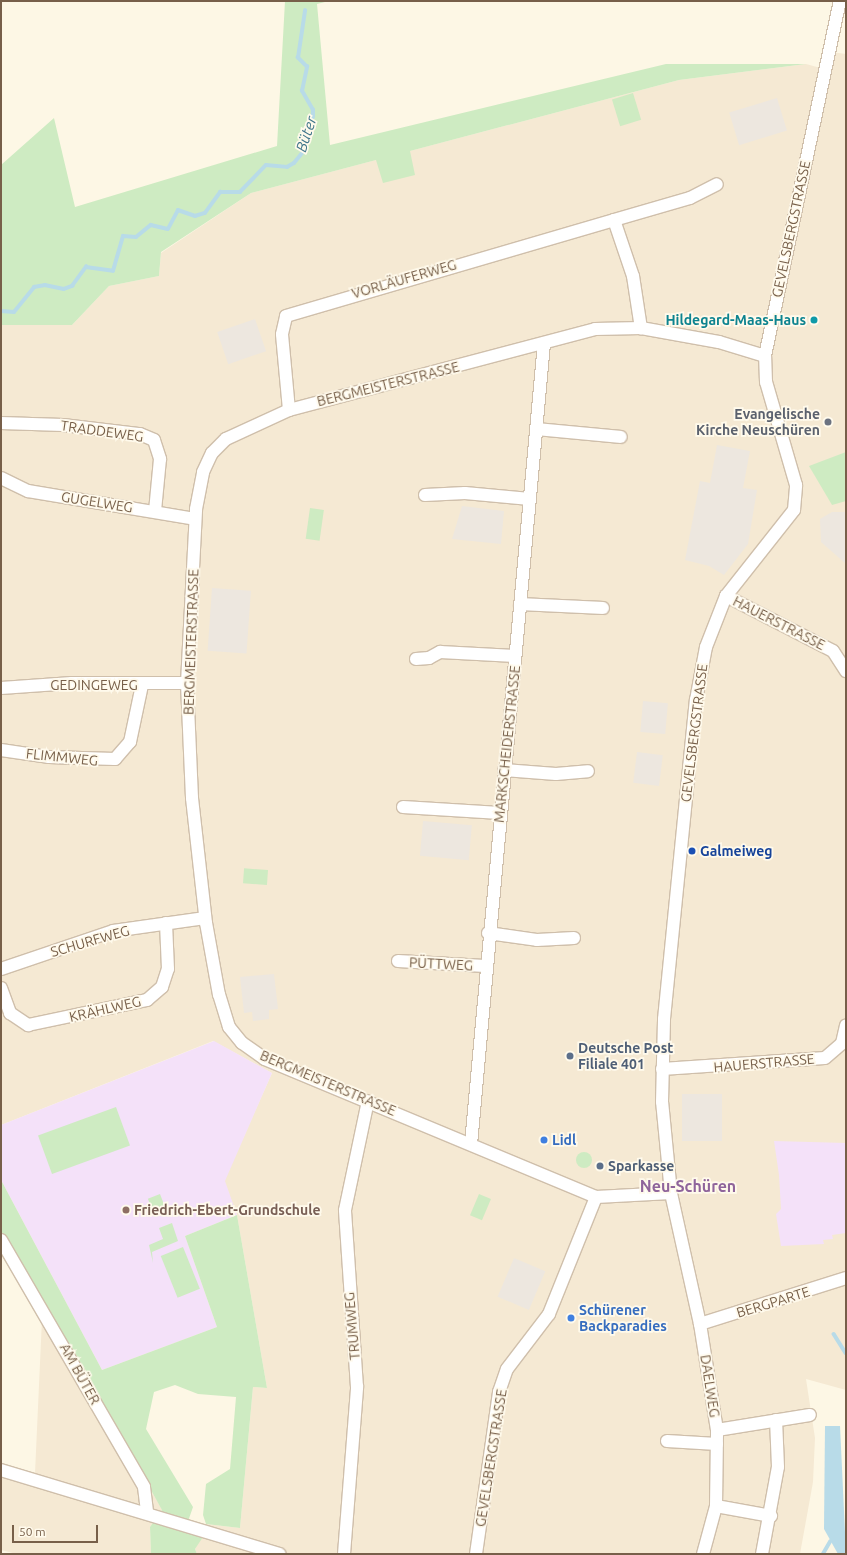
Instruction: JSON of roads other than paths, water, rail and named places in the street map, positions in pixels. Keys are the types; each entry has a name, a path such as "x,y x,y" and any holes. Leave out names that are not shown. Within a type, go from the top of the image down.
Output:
{"street":[{"name":"GEVELSBERGSTRASSE","path":"703,1343 671,1192 663,1122 662,1069 696,700 706,647 726,596 794,510 796,485 766,382 765,356 840,1"},
{"name":"VORLÄUFERWEG","path":"289,410 282,334 286,316 690,198 717,184"},
{"path":"614,220 633,276 641,328"},
{"name":"BERGMEISTERSTRASSE","path":"596,1197 265,1059 242,1043 222,1011 205,918 192,798 187,683 195,519 204,472 212,453 226,439 289,410 595,329 641,328 719,342 765,356"},
{"name":"MARKSCHEIDERSTRASSE","path":"471,1144 488,933 544,343"},
{"name":"TRADDEWEG","path":"1,423 63,425 140,434 154,440 160,459 155,511"},
{"path":"537,429 621,437"},
{"name":"GUGELWEG","path":"1,478 28,491 155,511 195,519"},
{"path":"425,495 465,493 530,499"},
{"name":"HAUERSTRASSE","path":"726,596 832,651 846,671"},
{"path":"520,604 603,608"},
{"path":"416,659 429,658 440,652 515,656"},
{"name":"GEDINGEWEG","path":"1,688 72,682 142,685 187,683"},
{"name":"FLIMMWEG","path":"1,750 50,757 115,759 130,742 142,685"},
{"path":"504,770 556,774 588,771"},
{"path":"402,807 500,813"},
{"name":"SCHURFWEG","path":"1,969 113,931 205,918"},
{"name":"KRÄHLWEG","path":"1,988 10,1013 28,1025 147,1000 162,987 168,969 166,923"},
{"path":"488,933 537,940 574,938"},
{"name":"PÜTTWEG","path":"398,962 485,966"},
{"name":"HAUERSTRASSE","path":"662,1069 825,1058 842,1043 846,1025"},
{"name":"TRUMWEG","path":"344,1554 357,1387 344,1210 368,1101"},
{"path":"596,1197 671,1192"},
{"name":"GEVELSBERGSTRASSE","path":"476,1554 499,1392 507,1369 549,1314 596,1197"},
{"name":"AM BÜTER","path":"1,1240 144,1487 147,1512"},
{"name":"BERGPARTE","path":"700,1324 846,1278"},
{"name":"DAELWEG","path":"703,1343 717,1430 716,1506 703,1554"},
{"name":"DAELWEG","path":"717,1430 810,1415"},
{"path":"762,1554 771,1516 778,1467 776,1420"},
{"path":"667,1441 717,1444"},
{"path":"1,1470 147,1512 280,1554"},
{"path":"716,1506 771,1516"}],"water":[{"path":"825,1426 840,1426 846,1554 838,1554 824,1529"}],"waterway":[{"name":"Büter","path":"1,311 14,312 34,287 45,285 64,289 72,286 86,267 113,271 123,236 136,237 151,225 168,229 178,210 195,216 205,213 220,192 240,192 266,165 287,167 294,163 303,152 303,138 313,117 313,110 302,91 307,67 298,58 305,11"},
{"path":"834,1334 846,1353"},
{"path":"823,1554 830,1542"}],"place":[{"name":"Hildegard-Maas-Haus","path":"814,320"},
{"name":"Evangelische Kirche Neuschüren","path":"828,422"},
{"name":"Galmeiweg","path":"692,851"},
{"name":"Deutsche Post Filiale 401","path":"570,1056"},
{"name":"Lidl","path":"544,1140"},
{"name":"Sparkasse","path":"600,1166"},
{"name":"Friedrich-Ebert-Grundschule","path":"126,1210"},
{"name":"Schürener Backparadies","path":"571,1318"}],"district":[{"name":"Neu-Schüren","path":"688,1186"}]}
